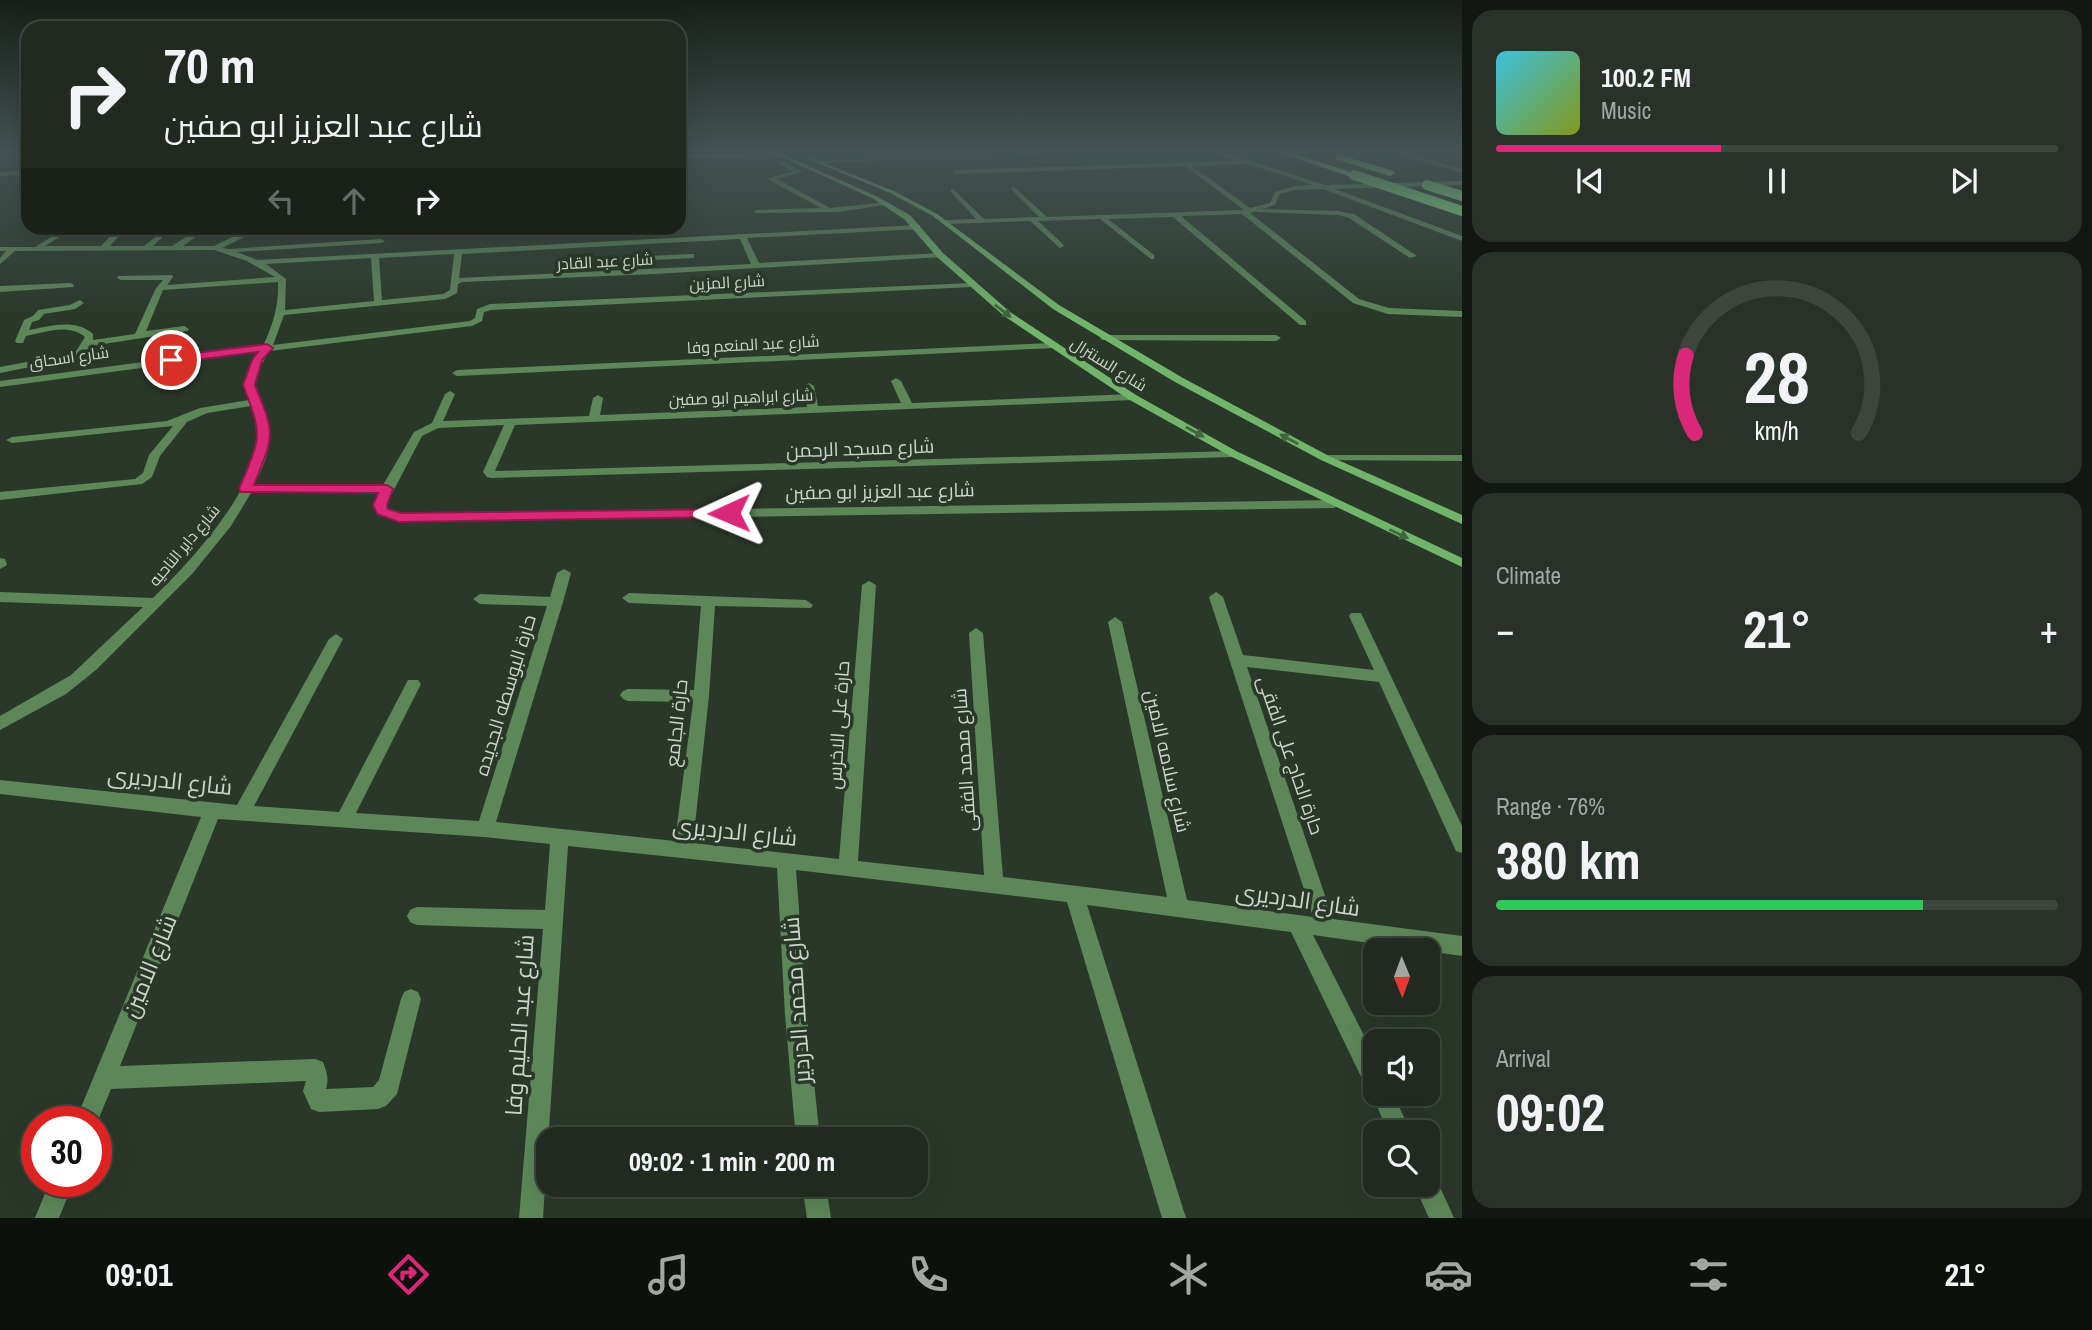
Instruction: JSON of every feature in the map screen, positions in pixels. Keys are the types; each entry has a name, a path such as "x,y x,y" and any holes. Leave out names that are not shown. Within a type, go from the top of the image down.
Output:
{"street":[{"path":"824,207 828,209"},
{"path":"756,212 853,207"},
{"name":"شارع السنترال","path":"891,207 917,227 940,255 972,285 1051,346 1132,397 1234,454 1462,563"},
{"name":"شارع السنترال","path":"920,207 947,222 1012,276 1105,338 1325,458 1462,520"},
{"path":"968,207 982,221"},
{"path":"1032,207 1045,219"},
{"path":"1244,207 1346,294 1371,306 1406,313 1462,314"},
{"path":"1250,211 1264,207"},
{"path":"1376,207 1462,239"},
{"path":"947,222 1250,211 1338,213 1351,216 1413,256"},
{"path":"907,218 935,215"},
{"path":"1175,215 1303,323"},
{"path":"1102,217 1151,257"},
{"path":"1032,219 1060,246"},
{"path":"257,262 917,227"},
{"path":"35,249 58,235"},
{"path":"103,249 116,235"},
{"path":"145,249 161,235"},
{"path":"173,248 193,235"},
{"path":"218,249 243,235"},
{"path":"742,236 756,266"},
{"path":"0,249 218,249 380,241"},
{"path":"646,241 648,258"},
{"path":"0,262 13,249"},
{"path":"218,249 257,262 282,279"},
{"path":"455,282 458,250"},
{"path":"375,255 378,303"},
{"name":"شارع عبد القادر","path":"280,313 445,296 453,291 455,282 940,255"},
{"path":"567,262 691,256"},
{"path":"121,278 168,276 160,288 141,334"},
{"path":"160,288 220,288 282,279"},
{"name":"شارع داير الناحيه","path":"0,724 70,684 185,573 221,529 246,489 265,441 264,422 249,385 251,372 267,348 280,313 282,279"},
{"path":"0,289 70,285"},
{"name":"شارع المزين","path":"483,308 972,285"},
{"path":"0,370 78,355 90,336 80,329 61,328 21,338 28,320 35,319 41,312 80,303"},
{"name":"شارع اسحاق","path":"0,384 472,323 479,319 483,308"},
{"path":"86,345 184,329"},
{"path":"1105,338 1276,338"},
{"name":"شارع عبد المنعم وفا","path":"457,373 1051,346"},
{"path":"896,382 908,406"},
{"path":"808,386 813,410"},
{"path":"246,489 387,489 418,434 436,425 450,394"},
{"name":"شارع ابراهيم ابو صفين","path":"436,425 1132,397"},
{"path":"594,419 598,398"},
{"path":"191,400 197,412"},
{"path":"0,496 138,482 148,475 155,455 183,420 197,412 256,402"},
{"path":"12,440 183,420"},
{"name":"شارع مسجد الرحمن","path":"511,422 489,472 493,476 1234,454"},
{"path":"1325,458 1462,457"},
{"name":"شارع عبد العزيز ابو صفين","path":"387,489 380,505 382,511 399,518 1334,504"},
{"name":"حارة البوسطه الجديده","path":"485,829 564,573"},
{"name":"حارة على الاخرس","path":"848,868 869,585"},
{"path":"0,597 155,603"},
{"name":"حارة الحاج على الفقى","path":"1216,597 1326,927"},
{"path":"629,598 806,605"},
{"path":"480,599 556,602"},
{"name":"حارة الجامع","path":"683,849 701,696 708,601"},
{"path":"1356,616 1462,845"},
{"name":"شارع سلامه الامين","path":"1115,622 1179,908"},
{"name":"شارع محمد الفقى","path":"976,633 994,885"},
{"path":"242,812 336,639"},
{"path":"1236,660 1384,677"},
{"path":"344,818 413,684"},
{"path":"628,695 701,696"},
{"path":"0,711 19,712"},
{"name":"شارع الدرديرى","path":"0,787 212,811 485,829 683,849 1074,894 1462,946"},
{"name":"شارع الامين","path":"93,1106 212,811"},
{"name":"شارع عبد الحليم وفا","path":"531,1218 560,837"},
{"name":"شارع محمد الدردير","path":"786,861 807,1127"},
{"path":"1074,894 1174,1218"},
{"path":"417,916 554,920"},
{"path":"1297,924 1363,1057"},
{"path":"104,1078 315,1070 318,1079 314,1091 319,1101 378,1098 388,1086 411,999"},
{"path":"47,1218 56,1197"},
{"path":"816,1197 819,1218"},
{"path":"1432,1197 1442,1218"}],"route":[{"path":"171,360 267,348 251,372 249,385 264,422 265,441 246,489 387,489 380,505 382,511 399,518 729,513"}]}
